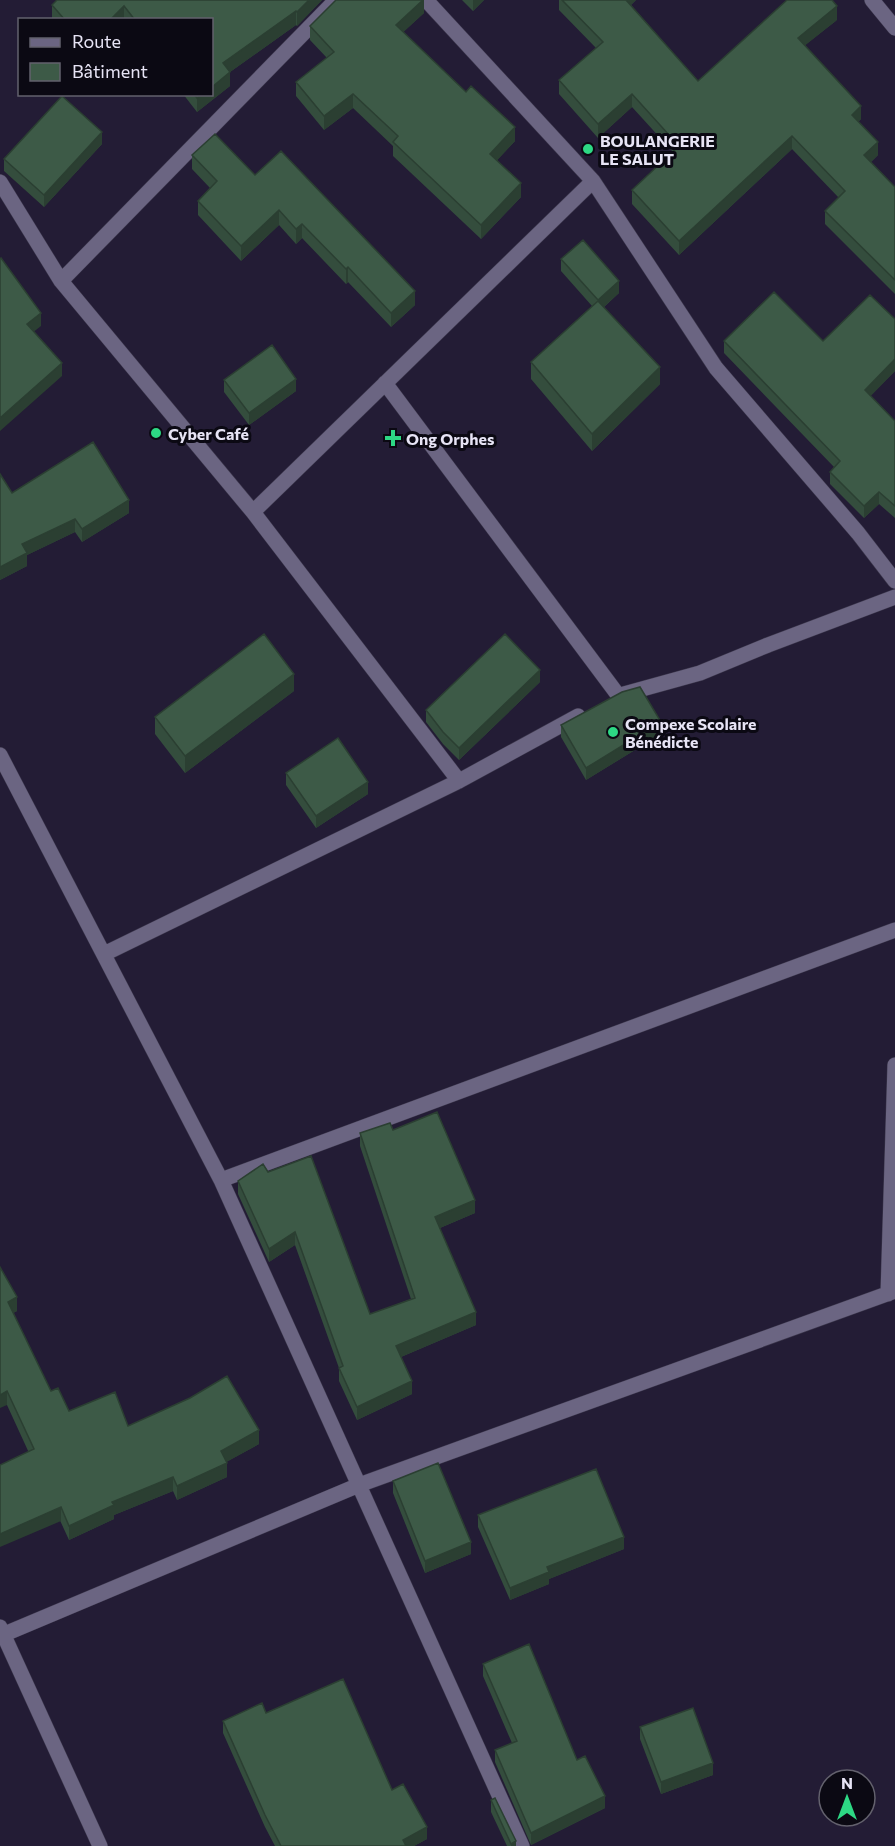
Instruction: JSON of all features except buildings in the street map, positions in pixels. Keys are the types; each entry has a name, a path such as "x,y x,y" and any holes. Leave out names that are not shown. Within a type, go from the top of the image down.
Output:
{"street":[{"path":"61,281 336,0"},
{"path":"426,0 593,181 716,369 858,532 895,581"},
{"path":"872,0 895,28"},
{"path":"253,512 593,181"},
{"path":"0,182 61,281 253,512 459,780"},
{"path":"385,382 613,698 700,673 895,597"},
{"path":"104,954 459,780 588,711"},
{"path":"0,755 221,1180 522,1846"},
{"path":"221,1180 895,930"},
{"path":"100,1846 1,1633 358,1485 891,1293 895,1065"}],"place":[{"name":"BOULANGERIE LE SALUT","path":"588,149"},
{"name":"Cyber Café","path":"156,433"},
{"name":"Ong Orphes","path":"393,438"},
{"name":"Compexe Scolaire Bénédicte","path":"613,732"}]}
